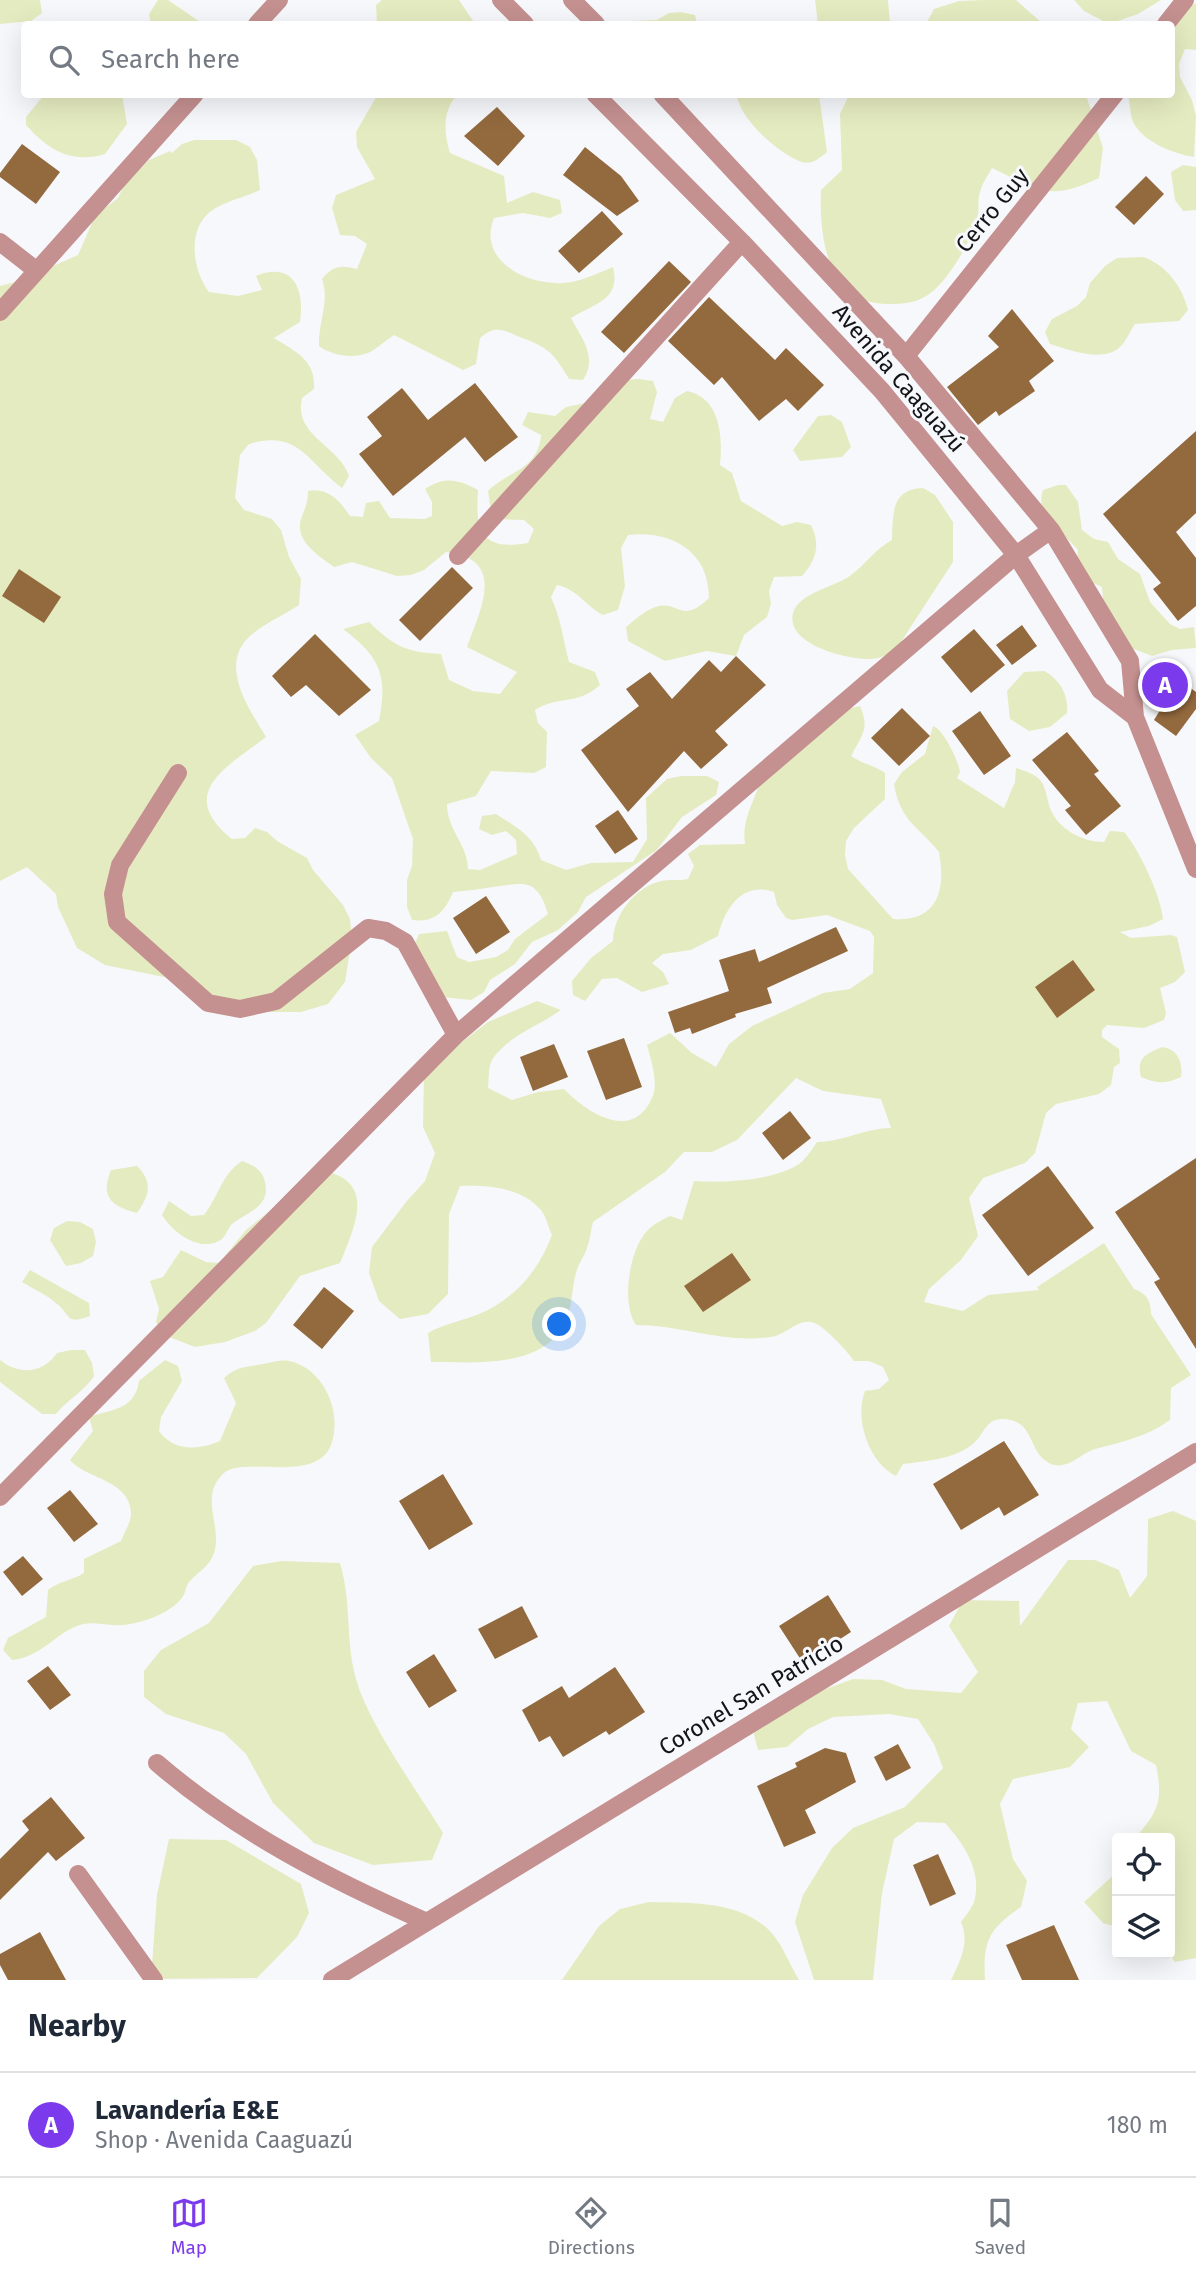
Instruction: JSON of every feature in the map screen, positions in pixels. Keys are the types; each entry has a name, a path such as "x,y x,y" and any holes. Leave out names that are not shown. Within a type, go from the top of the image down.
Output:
{"street":[{"path":"260,21 279,0"},
{"path":"501,0 522,21"},
{"path":"572,0 593,21"},
{"path":"1168,21 1185,0"},
{"path":"0,312 191,98"},
{"name":"Avenida Caaguazú","path":"599,98 742,242 883,391 1016,555 1100,690 1135,717"},
{"name":"Avenida Caaguazú","path":"666,98 906,356 1051,530 1130,662 1135,717 1196,869"},
{"name":"Cerro Guy","path":"906,356 1112,98"},
{"path":"0,242 37,271"},
{"path":"458,556 742,242"},
{"path":"0,1497 456,1035 1016,555 1051,530"},
{"path":"178,773 120,865 114,894 117,922 208,1003 240,1009 276,1001 368,928 386,931 405,942 456,1035"},
{"name":"Coronel San Patricio","path":"332,1980 1196,1452"},
{"path":"157,1763 198,1799 248,1830 339,1883 427,1922"},
{"path":"78,1874 153,1980"}],"green space":[{"path":"0,0 40,0 42,13 31,21 0,24"},
{"path":"158,0 168,0 199,21 150,21 149,14"},
{"path":"382,0 459,0 473,21 377,21 376,5"},
{"path":"815,0 888,0 890,21 818,21"},
{"path":"1016,0 1040,21 928,21 934,9 959,1"},
{"path":"1074,0 1161,0 1138,14 1118,21 1103,21 1084,11"},
{"path":"1196,3 1196,50 1185,49 1179,64 1180,77 1192,100 1196,116 1194,157 1169,150 1144,135 1133,122 1128,98 1175,98 1174,21 1177,15"},
{"path":"669,13 695,15 696,21 630,21 657,20"},
{"path":"42,98 123,98 127,124 105,154 82,157 61,153 52,148 26,125 26,117"},
{"path":"376,98 454,98 446,123 450,153 504,176 507,203 533,192 560,200 562,213 550,218 523,213 494,218 491,235 493,249 502,261 528,278 561,283 581,280 613,267 613,287 610,294 571,318 589,356 583,380 569,379 552,355 541,346 500,330 493,330 480,338 476,364 463,370 394,335 366,354 337,354 319,346 325,296 322,279 338,267 357,269 367,244 355,236 340,235 332,208 336,195 375,179 357,147 356,132"},
{"path":"738,98 819,98 827,152 809,163 793,158 772,144 752,124"},
{"path":"848,98 1087,98 1103,148 1099,178 1068,190 1044,190 992,168 981,189 978,215 970,237 940,285 928,295 912,302 888,304 868,301 852,293 839,281 825,247 822,228 821,190 842,170 840,114"},
{"path":"194,140 236,140 250,147 257,160 260,190 214,209 199,226 195,249 203,283 209,292 238,296 262,290 256,276 269,272 288,275 294,281 300,299 300,322 274,338 303,358 312,371 314,389 302,398 304,422 344,465 349,476 342,488 301,451 280,441 249,444 240,455 235,498 244,510 272,519 281,530 289,557 301,579 299,605 253,633 240,649 236,662 240,688 266,737 223,770 207,794 208,808 215,823 232,839 245,838 255,828 267,832 307,858 313,870 343,905 350,919 352,938 345,982 328,1004 301,1012 238,1012 164,977 105,965 77,948 58,907 56,894 27,867 0,881 0,286 19,281 78,255 95,216 118,198 126,181 149,160 170,151 172,153 182,144"},
{"path":"1183,165 1196,167 1196,210 1183,211 1175,200 1171,172"},
{"path":"1144,257 1166,271 1182,293 1188,310 1179,321 1135,324 1122,345 1105,354 1086,354 1050,344 1045,332 1052,319 1077,306 1086,297 1090,283 1105,266 1117,258"},
{"path":"611,381 653,381 657,392 650,419 663,422 675,398 687,391 706,401 713,410 720,430 720,465 732,473 741,501 782,526 797,522 811,525 816,539 816,552 802,576 774,577 769,591 771,604 767,617 744,635 736,656 707,651 665,661 628,641 626,627 650,609 666,606 693,610 709,598 707,582 695,556 673,540 644,534 628,535 621,548 625,586 618,610 603,615 571,590 557,585 551,597 560,621 569,662 595,672 600,685 583,696 543,705 535,710 538,723 547,732 546,767 534,773 491,771 476,796 447,804 450,822 465,852 468,869 480,870 517,854 516,840 506,831 492,835 479,829 482,816 496,814 510,823 529,839 541,860 566,870 591,863 633,862 647,839 646,798 667,779 707,776 719,782 716,795 682,817 657,850 586,897 578,912 558,930 532,942 515,964 490,980 484,992 471,1000 441,997 413,948 419,934 447,931 457,957 469,962 496,957 508,950 515,939 548,914 544,902 534,888 513,884 453,892 438,915 427,920 412,920 407,907 407,880 412,866 413,839 392,778 371,758 355,735 379,721 382,705 381,679 373,658 343,629 369,622 402,647 441,654 449,680 473,691 500,694 517,672 467,647 483,602 485,588 483,575 477,564 465,556 446,552 424,570 411,575 397,576 352,562 334,567 309,547 301,534 301,519 308,491 327,493 338,500 350,516 363,517 366,503 379,501 390,518 425,519 432,516 432,502 425,489 438,482 457,481 478,490 478,517 484,535 500,544 528,543 534,529 524,520 497,519 490,505 488,491 528,463 539,447 541,435 522,425 528,412 555,416 566,407 595,401"},
{"path":"831,415 842,422 851,447 842,457 800,461 793,450 818,416"},
{"path":"1066,485 1078,502 1082,530 1094,539 1108,542 1118,559 1140,574 1150,602 1170,624 1180,629 1194,627 1196,648 1172,650 1152,656 1129,647 1105,622 1102,587 1083,573 1078,563 1078,550 1046,517 1043,509 1043,490"},
{"path":"923,488 935,495 953,522 953,562 897,648 879,658 862,659 835,653 808,642 793,624 793,613 797,606 810,595 851,575 892,540 894,512 899,498 913,489"},
{"path":"1044,671 1055,679 1062,689 1067,713 1050,727 1029,731 1010,719 1007,691 1024,672"},
{"path":"860,706 864,726 851,756 885,773 885,799 854,828 846,841 845,855 848,869 893,919 908,919 920,915 936,901 939,891 939,852 905,815 894,784 902,772 925,754 933,726 942,733 953,753 960,772 957,778 1004,808 1015,782 1016,768 1041,781 1054,815 1072,833 1087,840 1104,842 1110,831 1124,832 1148,873 1163,919 1149,926 1120,932 1131,938 1171,935 1177,937 1185,972 1175,982 1160,988 1166,1013 1164,1020 1144,1028 1107,1025 1102,1030 1102,1037 1119,1049 1120,1063 1114,1067 1111,1085 1099,1094 1056,1104 1046,1113 1035,1153 1025,1163 983,1178 969,1198 978,1236 961,1260 929,1289 924,1302 963,1311 988,1295 1039,1290 1037,1287 1104,1243 1134,1289 1147,1298 1151,1314 1191,1375 1171,1388 1170,1420 1143,1435 1095,1449 1066,1464 1054,1465 1046,1461 1020,1424 1002,1419 992,1421 977,1439 959,1453 903,1464 896,1476 886,1470 871,1451 861,1414 865,1391 879,1389 889,1380 883,1367 869,1361 854,1361 821,1327 806,1322 776,1336 737,1338 636,1325 631,1316 629,1277 641,1240 655,1224 670,1216 682,1220 694,1181 733,1181 776,1174 799,1164 817,1142 891,1128 881,1099 823,1091 796,1078 737,1140 712,1152 684,1152 665,1172 593,1222 587,1248 574,1279 569,1312 564,1325 553,1339 522,1356 485,1362 431,1362 428,1333 492,1308 514,1292 533,1271 552,1235 542,1212 523,1196 492,1187 460,1186 449,1214 448,1294 428,1314 400,1319 379,1301 369,1273 372,1247 425,1181 435,1153 423,1127 424,1071 488,1022 537,1001 561,1010 506,1044 498,1052 489,1070 488,1088 512,1100 538,1092 564,1089 596,1114 621,1121 633,1119 652,1098 655,1079 647,1045 670,1033 692,1053 716,1067 729,1044 752,1026 823,993 850,989 873,973 874,937 870,931 827,915 792,920 786,918 777,905 774,892 753,890 745,893 731,906 718,936 691,950 663,954 652,963 663,972 669,984 642,992 617,978 602,979 585,1001 573,995 572,981 591,958 613,941 621,913 634,896 651,884 688,879 694,866 688,854 700,845 745,844 747,817 762,775 847,709"},
{"path":"1162,1047 1176,1053 1181,1066 1181,1077 1161,1082 1141,1077 1141,1061"},
{"path":"242,1161 262,1174 266,1191 261,1203 231,1225 222,1239 214,1243 197,1243 180,1234 167,1222 162,1215 169,1201 191,1216 204,1215 229,1173"},
{"path":"137,1166 146,1178 148,1189 137,1213 114,1203 107,1187 111,1170"},
{"path":"320,1170 338,1175 350,1184 356,1194 356,1220 340,1263 300,1276 266,1323 255,1331 225,1342 195,1347 164,1335 156,1322 159,1309 150,1281 163,1277 181,1250 206,1262 219,1263 246,1230"},
{"path":"67,1221 80,1222 93,1229 96,1242 93,1256 81,1263 66,1266 50,1240 54,1228"},
{"path":"30,1270 89,1303 90,1316 76,1320 70,1318 45,1295 22,1282"},
{"path":"85,1350 92,1363 94,1376 86,1387 56,1414 42,1414 0,1382 0,1360 15,1368 30,1370 45,1365 57,1353"},
{"path":"165,1360 178,1366 182,1381 161,1417 159,1431 172,1443 195,1447 220,1441 236,1403 224,1378 243,1367 289,1361 312,1373 328,1394 334,1419 331,1445 323,1457 296,1467 247,1467 224,1473 216,1482 213,1491 216,1543 212,1558 188,1583 181,1599 168,1610 131,1624 81,1624 38,1651 12,1660 3,1650 8,1638 46,1617 48,1590 84,1573 84,1559 121,1541 131,1514 124,1494 70,1460 93,1431 89,1417 128,1403 137,1390 139,1381"},
{"path":"1173,1511 1196,1521 1196,1958 1175,1962 1173,1959 1175,1959 1175,1833 1139,1833 1157,1805 1159,1787 1156,1765 1131,1751 1107,1701 1078,1703 1071,1729 1089,1747 1070,1767 1013,1779 1000,1804 1013,1859 1027,1881 1021,1907 1001,1923 990,1938 985,1955 985,1980 951,1980 964,1944 961,1922 975,1898 975,1877 969,1857 945,1823 917,1822 894,1839 882,1893 873,1980 814,1980 795,1922 803,1895 832,1848 853,1828 905,1807 943,1768 934,1744 918,1719 889,1714 833,1717 808,1729 787,1747 758,1750 751,1723 774,1708 853,1679 882,1680 906,1689 961,1693 978,1672 949,1626 963,1600 1019,1601 1020,1626 1068,1560 1095,1560 1119,1570 1130,1598 1147,1576 1148,1519"},
{"path":"281,1561 340,1563 356,1679 382,1737 443,1833 432,1860 373,1865 314,1843 273,1803 246,1754 224,1733 166,1714 144,1697 144,1671 161,1650 209,1623 253,1566"},
{"path":"169,1839 226,1840 301,1884 309,1913 297,1937 257,1978 151,1979 157,1895"},
{"path":"1112,1877 1112,1926 1103,1923 1084,1902"},
{"path":"649,1902 711,1905 727,1908 755,1920 777,1940 799,1980 562,1980 599,1926 620,1909"}],"building":[{"path":"497,107 525,136 498,166 464,136"},
{"path":"22,144 60,172 36,204 0,177 0,173"},
{"path":"585,147 621,176 639,201 617,216 563,175"},
{"path":"1146,176 1164,194 1134,225 1115,207"},
{"path":"602,211 623,234 579,273 558,251"},
{"path":"669,261 691,282 624,353 601,332"},
{"path":"709,297 775,360 786,348 824,385 798,411 786,399 759,421 722,377 714,385 668,341"},
{"path":"1012,309 1054,361 1029,381 1035,391 999,416 996,411 978,425 947,387 999,347 988,336"},
{"path":"475,383 518,437 485,462 465,437 393,496 359,454 382,436 367,417 402,388 428,420"},
{"path":"1196,431 1196,513 1176,532 1196,558 1196,606 1178,621 1153,589 1161,583 1103,514"},
{"path":"452,567 473,588 420,641 399,620"},
{"path":"19,569 61,597 44,623 2,596"},
{"path":"1022,625 1037,646 1012,665 996,645"},
{"path":"974,629 1005,665 971,693 941,657"},
{"path":"315,634 371,690 339,716 306,685 291,697 272,676"},
{"path":"736,656 766,685 715,731 728,745 701,769 684,751 628,812 581,750 639,706 626,689 650,672 672,699 709,660 721,672"},
{"path":"1165,669 1196,692 1196,709 1176,736 1154,720 1165,702 1148,688"},
{"path":"902,708 930,736 899,766 871,738"},
{"path":"980,711 1011,756 984,775 952,731"},
{"path":"1067,732 1099,771 1094,774 1121,806 1086,835 1065,810 1071,806 1032,760"},
{"path":"618,810 638,839 615,854 595,826"},
{"path":"486,896 510,932 476,954 453,918"},
{"path":"836,927 848,951 767,988 772,1003 735,1014 736,1017 692,1034 690,1028 675,1033 668,1012 729,991 719,960 755,949 759,962"},
{"path":"1073,960 1095,990 1057,1018 1035,987"},
{"path":"624,1038 642,1087 606,1100 587,1051"},
{"path":"554,1044 568,1077 533,1091 520,1057"},
{"path":"790,1111 811,1138 783,1160 762,1133"},
{"path":"1196,1158 1196,1349 1154,1282 1160,1279 1115,1212"},
{"path":"1048,1166 1094,1228 1028,1276 982,1215"},
{"path":"732,1253 751,1280 703,1312 684,1286"},
{"path":"324,1287 354,1311 322,1349 293,1325"},
{"path":"1004,1441 1039,1495 1004,1516 999,1507 961,1530 933,1484"},
{"path":"443,1474 473,1524 429,1550 399,1501"},
{"path":"70,1490 98,1524 74,1542 47,1508"},
{"path":"23,1556 43,1579 22,1596 3,1572"},
{"path":"828,1595 851,1632 803,1663 779,1626"},
{"path":"522,1606 538,1637 495,1659 478,1629"},
{"path":"434,1654 457,1691 429,1708 406,1672"},
{"path":"48,1666 71,1695 50,1710 27,1681"},
{"path":"615,1667 645,1712 609,1735 606,1731 563,1757 550,1736 539,1742 522,1710 562,1686 569,1698"},
{"path":"898,1744 911,1768 886,1781 874,1757"},
{"path":"825,1748 846,1753 856,1782 805,1810 816,1833 784,1847 757,1786 797,1767 795,1763"},
{"path":"51,1797 85,1838 56,1861 48,1852 0,1900 0,1859 29,1830 22,1821"},
{"path":"938,1854 956,1894 930,1906 913,1865"},
{"path":"1054,1925 1079,1980 1022,1980 1006,1945"},
{"path":"40,1932 66,1980 8,1980 0,1965 0,1954"}],"place":[{"name":"Lavandería E&E","path":"1165,685"}]}
